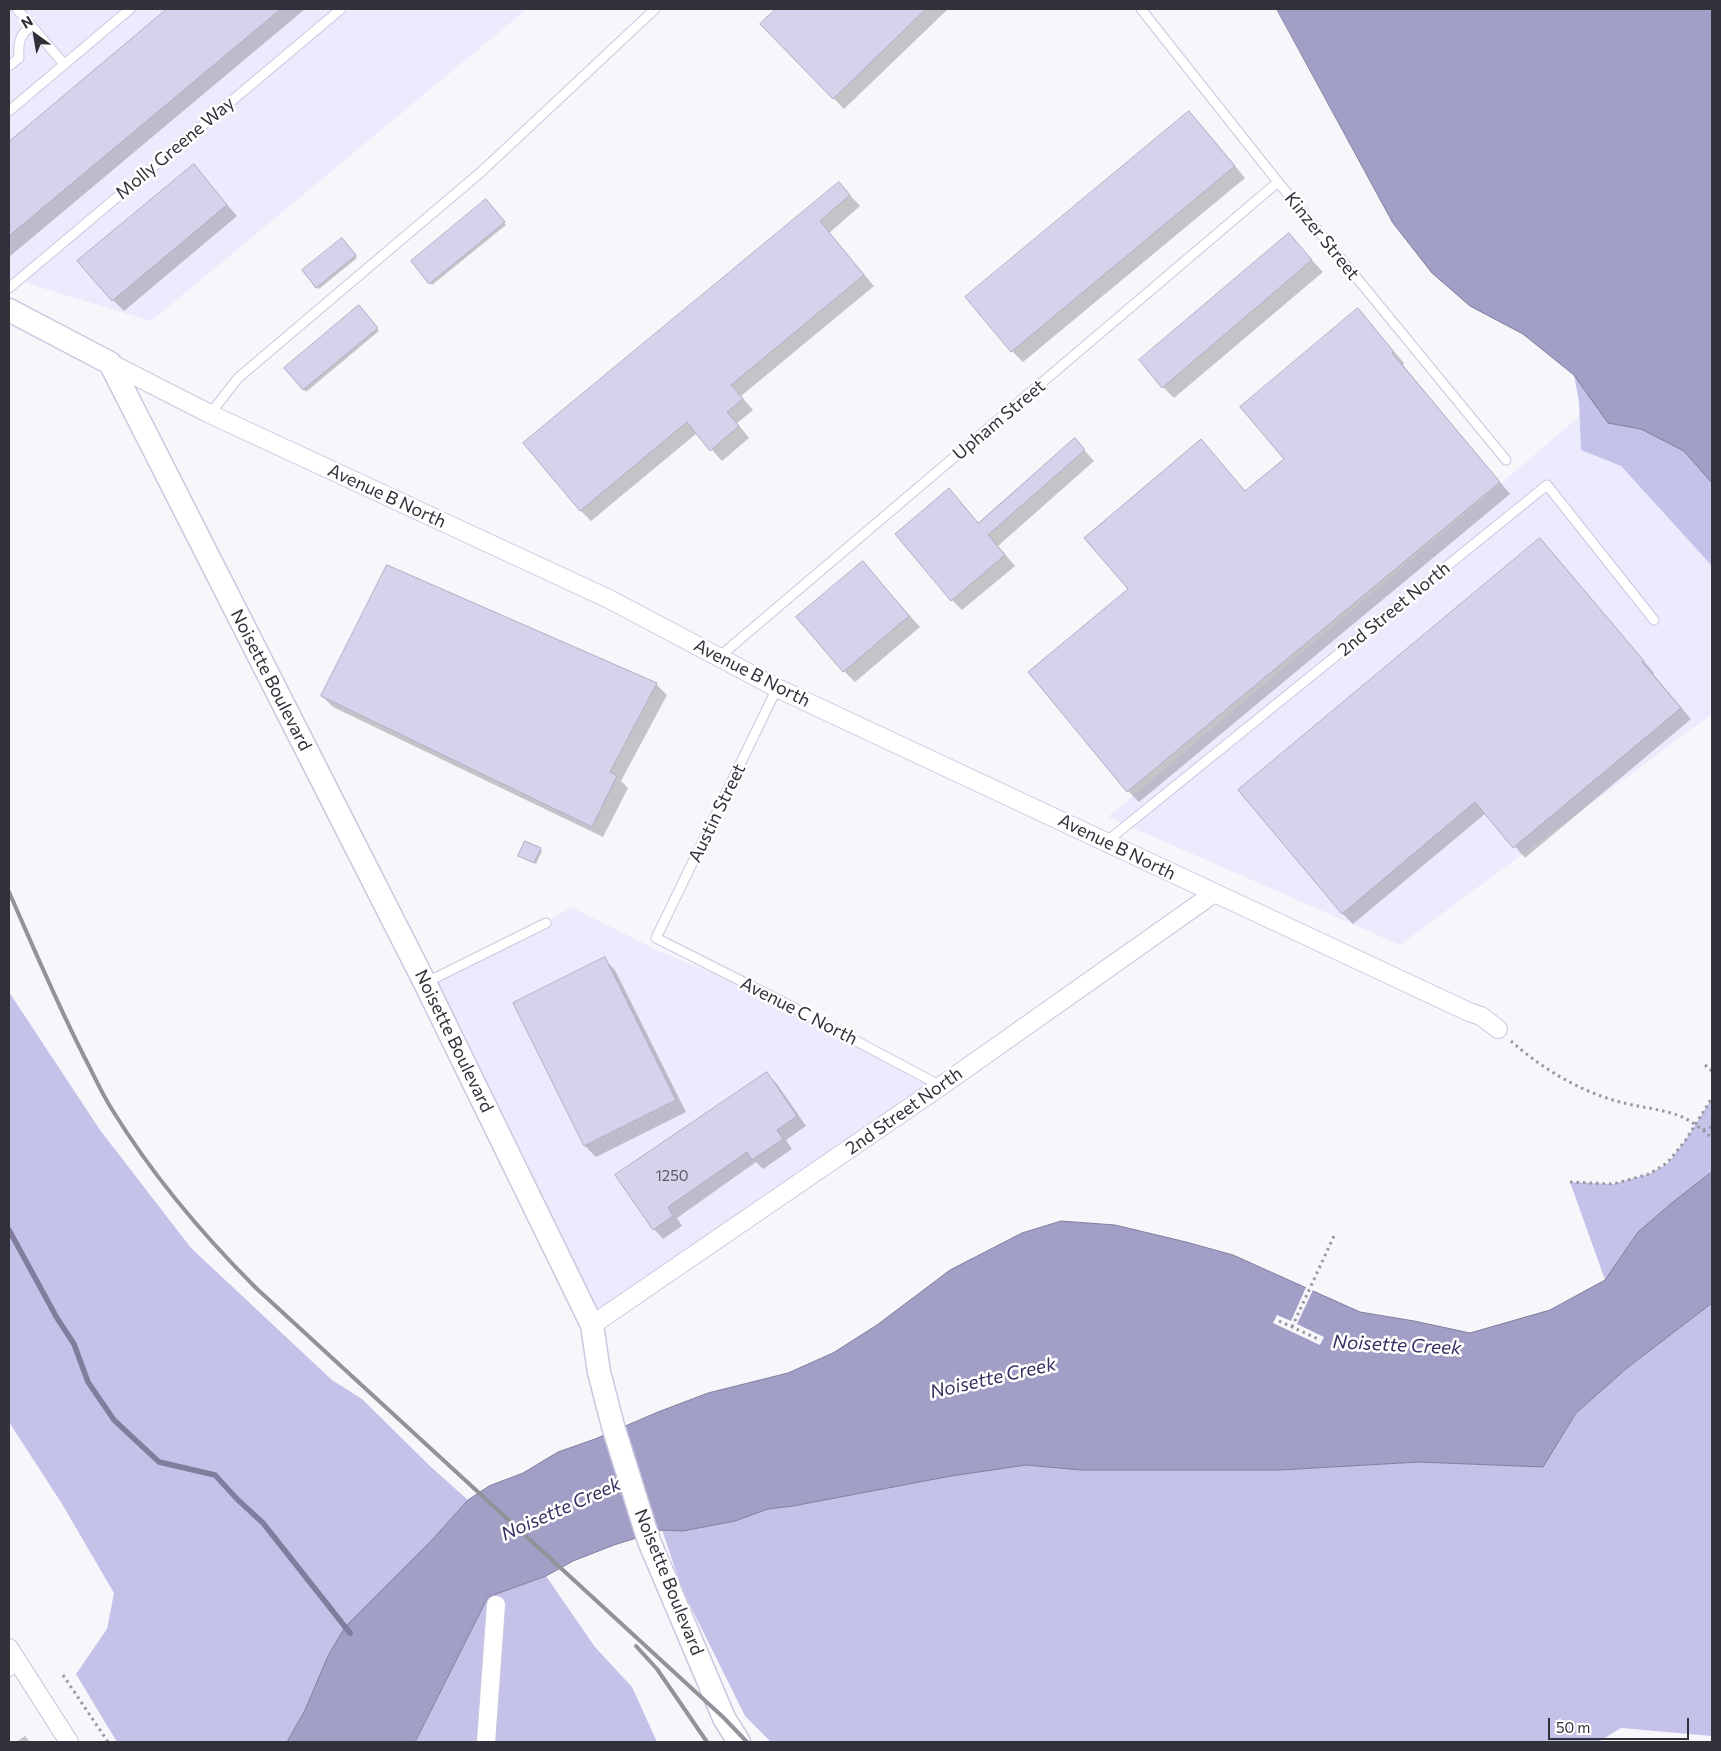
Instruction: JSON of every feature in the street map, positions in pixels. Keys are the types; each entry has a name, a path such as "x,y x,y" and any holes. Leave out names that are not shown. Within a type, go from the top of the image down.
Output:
{"street":[{"name":"Avenue B North","path":"9,310 210,414 609,599 778,688 1213,894 1481,1016 1498,1029"},
{"name":"Noisette Boulevard","path":"110,363 426,983 592,1325 599,1372 613,1426 649,1541 724,1718 739,1742"},
{"name":"2nd Street North","path":"592,1325 942,1086 1213,894"},
{"path":"486,1742 496,1605"},
{"path":"9,1648 14,1668 45,1706 69,1742"}],"lane":[{"path":"17,9 64,64"},
{"path":"9,111 130,9"},
{"name":"Molly Greene Way","path":"9,288 341,9"},
{"path":"210,414 238,378 481,172 655,9"},
{"name":"Kinzer Street","path":"1141,9 1278,182 1506,460"},
{"path":"9,66 19,58 18,45 22,34 31,25"},
{"name":"Upham Street","path":"719,657 1278,182"},
{"name":"2nd Street North","path":"1106,842 1547,485 1654,620"},
{"name":"Austin Street","path":"656,938 778,688"},
{"path":"426,983 546,923"},
{"name":"Avenue C North","path":"656,938 785,1003 942,1086"}],"path":[{"path":"1498,1029 1551,1071 1582,1089 1615,1101 1681,1117 1712,1138"},
{"path":"1705,1065 1712,1071"},
{"path":"1570,1182 1613,1184 1649,1174 1667,1164 1712,1098"},
{"path":"1702,1130 1712,1127"},
{"path":"1292,1327 1334,1236"},
{"path":"1279,1321 1318,1339"},
{"path":"63,1675 108,1742"}],"shaded area":[{"path":"9,9 527,9 151,321 9,278"},
{"path":"1432,273 1494,280 1712,449 1712,566 1621,466 1581,450 1579,402 1574,375 1523,334 1470,306"},
{"path":"1580,416 1581,450 1621,466 1712,566 1712,714 1400,945 1108,817"},
{"path":"571,907 659,951 785,1003 941,1086 592,1325 425,983 546,923"},
{"path":"9,992 100,1130 191,1248 332,1380 362,1399 431,1467 468,1500 431,1541 345,1627 328,1656 305,1710 287,1742 117,1742 76,1674 107,1629 114,1593 62,1504 9,1422"},
{"path":"1712,1098 1712,1172 1638,1232 1605,1280 1570,1182 1613,1184 1649,1174 1667,1164 1685,1141"},
{"path":"1712,1303 1712,1736 1621,1728 1598,1742 771,1742 745,1716 682,1589 662,1530 684,1531 735,1521 768,1509 951,1476 1026,1465 1081,1470 1280,1470 1419,1462 1543,1467 1576,1413 1627,1368"},
{"path":"546,1576 595,1647 632,1687 657,1742 415,1742 488,1597"}],"water":[{"path":"1277,9 1712,9 1712,483 1684,451 1641,429 1608,423 1574,375 1523,334 1470,306 1432,273 1393,223"},
{"name":"Noisette Creek","path":"1712,1172 1712,1303 1627,1368 1576,1413 1543,1467 1419,1462 1280,1470 1081,1470 1026,1465 951,1476 768,1509 735,1521 683,1531 662,1530 614,1545 573,1561 546,1576 488,1597 415,1742 287,1742 305,1710 328,1656 345,1627 431,1541 468,1500 489,1486 523,1473 558,1452 708,1393 788,1373 833,1353 877,1325 950,1270 1022,1233 1061,1221 1115,1225 1233,1255 1360,1312 1470,1333 1550,1310 1605,1280 1638,1232"}],"pier":[{"path":"1307,1285 1314,1288 1297,1324 1324,1337 1320,1345 1273,1323 1277,1315 1291,1321"}],"building":[{"path":"167,9 281,9 9,236 9,142"},
{"path":"776,9 926,9 833,99 760,24"},
{"path":"1189,111 1235,166 1011,352 965,297"},
{"path":"194,164 227,205 112,301 77,261"},
{"path":"839,182 850,195 820,221 864,275 731,385 743,399 727,412 739,426 710,451 687,422 580,511 523,443"},
{"path":"486,199 505,222 429,284 411,261"},
{"path":"1289,233 1312,260 1162,388 1139,360"},
{"path":"342,238 356,255 316,288 302,270"},
{"path":"359,305 378,328 303,390 284,368"},
{"path":"1358,308 1394,352 1392,353 1500,482 1127,792 1028,672 1128,589 1084,538 1201,439 1245,491 1284,459 1240,407"},
{"path":"1075,438 1085,450 988,535 1005,555 951,601 895,534 949,488 978,523"},
{"path":"1540,538 1644,661 1642,662 1681,708 1513,848 1475,802 1342,914 1238,790"},
{"path":"863,561 909,616 843,672 796,617"},
{"path":"387,565 657,683 610,772 617,776 592,827 321,696"},
{"path":"525,841 541,848 534,863 518,856"},
{"path":"605,957 676,1100 584,1146 513,1003"},
{"path":"767,1072 797,1116 777,1130 783,1139 752,1160 747,1152 668,1207 673,1216 653,1230 615,1175"}],"waterway":[{"path":"9,1230 57,1318 74,1344 88,1382 114,1420 159,1462 215,1475 263,1523 350,1633"}],"railway":[{"path":"9,892 58,1003 107,1100 128,1135 179,1204 216,1247 256,1288 724,1718 747,1742"},
{"path":"636,1646 657,1669 707,1742"}]}
